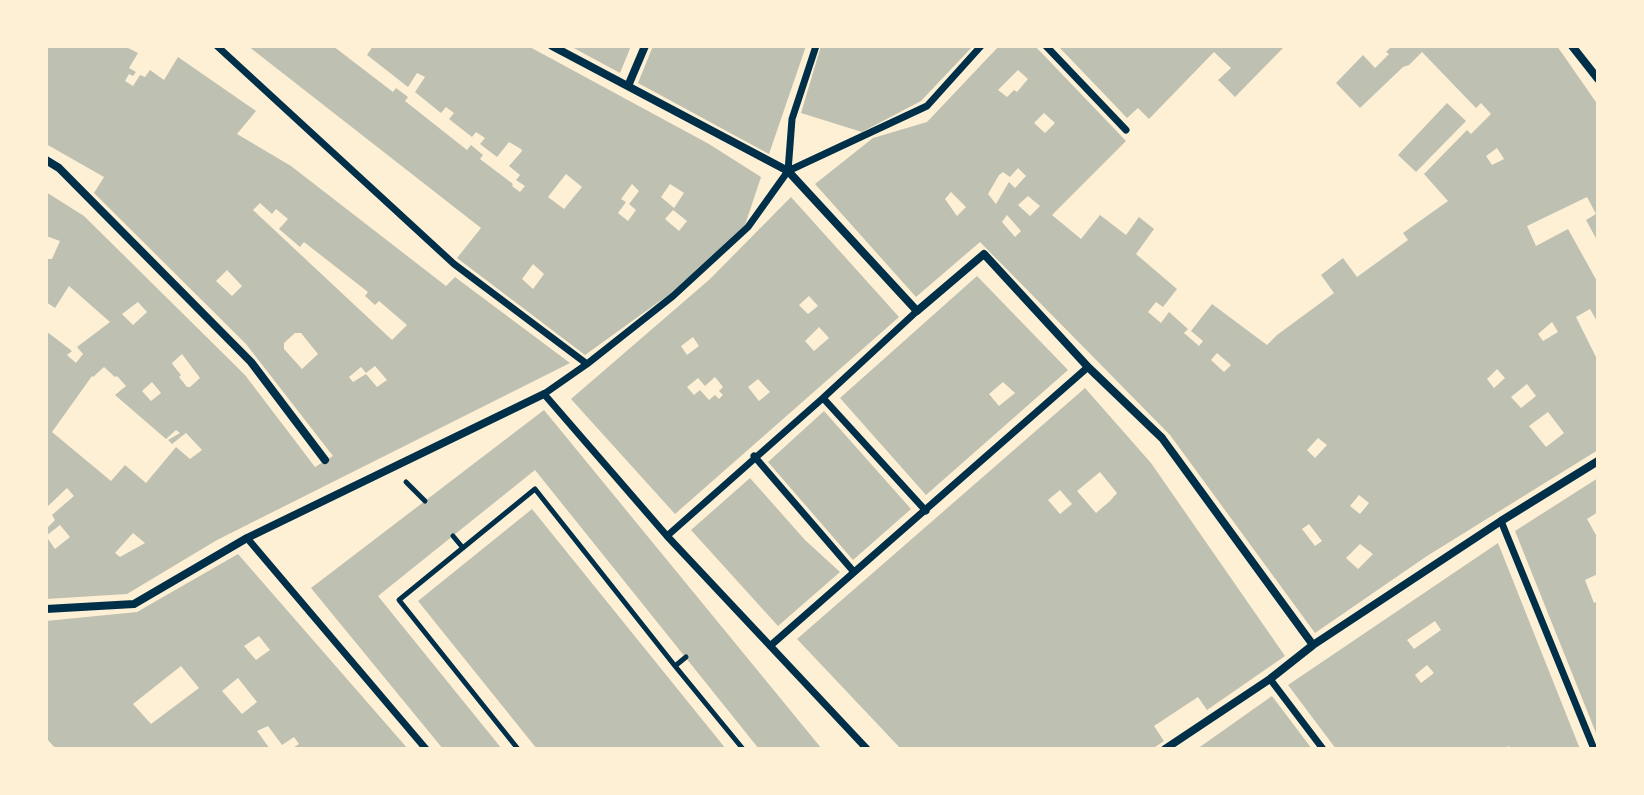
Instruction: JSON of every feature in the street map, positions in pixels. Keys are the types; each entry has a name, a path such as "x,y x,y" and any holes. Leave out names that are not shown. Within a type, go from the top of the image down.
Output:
{"street":[{"path":"217,46 454,264 587,364"},
{"path":"552,46 788,171 917,311"},
{"path":"628,86 645,46"},
{"path":"788,171 792,119 816,46"},
{"path":"46,609 134,604 247,538 544,394 673,296 748,227 788,171 927,106 981,46"},
{"path":"1046,46 1126,130"},
{"path":"1572,46 1598,79"},
{"path":"46,160 59,168 251,362 325,460"},
{"path":"667,536 984,254 1088,367 1162,438 1313,645"},
{"path":"770,646 1088,367"},
{"path":"544,394 667,536 867,749"},
{"path":"823,398 926,511"},
{"path":"754,456 854,572"},
{"path":"1165,749 1270,679 1313,645 1598,461"},
{"path":"1501,521 1594,749"},
{"path":"247,538 426,749"},
{"path":"1270,679 1323,749"}],"path":[{"path":"518,749 399,600 535,489 743,749"},
{"path":"453,536 463,548"},
{"path":"675,666 686,657"}],"building":[{"path":"48,46 124,46 138,53 129,68 136,72 133,76 129,74 125,81 133,86 140,75 145,77 150,70 164,80 178,57 256,111 237,134 291,166 446,286 455,277 570,363 217,540 127,594 46,599 46,536 46,529 55,520 52,515 74,496 67,488 46,508 46,331 72,351 67,355 76,363 83,354 77,347 110,322 69,286 55,308 46,302 46,259 52,259 60,241 46,236 46,192 84,216 245,375 315,467 333,456 246,344 94,193 104,177 46,144","holes":["260,203 272,214 276,209 288,219 279,229 300,247 304,242 368,292 365,296 375,305 379,301 407,325 392,340 253,210","227,270 242,286 232,296 216,281","138,302 147,312 133,325 122,314","295,333 301,333 318,354 302,369 284,349 284,343","182,354 200,378 187,387 179,377 181,375 172,363","375,366 387,380 377,387 366,374 353,382 349,377 361,367 366,373","104,367 126,386 115,395 166,439 176,430 180,433 168,440 172,444 186,433 202,450 190,459 176,447 146,483 125,465 111,481 52,432 92,376","152,382 161,393 151,401 142,391","60,525 70,537 55,549 46,536","133,533 145,543 120,557 115,553"]},
{"path":"248,46 333,46 393,92 396,88 408,97 405,101 467,150 471,145 483,155 480,159 520,192 525,186 516,180 520,175 509,166 521,149 509,142 497,157 480,144 485,138 476,132 472,137 449,119 454,113 446,107 441,113 415,92 425,77 417,73 408,87 367,55 373,46 528,46 709,144 761,177 745,225 671,293 585,355 457,258 481,228","holes":["566,174 582,187 564,209 548,197","632,184 639,191 629,204 636,210 628,221 618,213 626,202 621,199","670,184 684,193 674,208 661,197","673,210 687,221 679,231 665,219","533,264 544,274 533,289 522,279"]},
{"path":"570,46 631,46 620,73"},
{"path":"653,46 806,46 769,154 638,83"},
{"path":"821,46 973,46 921,101 862,132 801,113"},
{"path":"999,46 1035,46 1126,141 1052,215 1081,239 1100,215 1126,235 1139,217 1154,229 1136,254 1177,289 1163,307 1156,302 1148,312 1161,323 1169,312 1188,329 1184,333 1199,346 1203,341 1191,331 1212,304 1267,345 1334,293 1321,275 1343,258 1357,277 1408,240 1403,233 1448,201 1424,174 1467,130 1471,134 1491,114 1481,103 1476,108 1422,52 1360,108 1336,83 1363,55 1375,68 1389,54 1386,52 1392,46 1557,46 1598,105 1598,242 1586,220 1596,214 1587,197 1527,226 1536,246 1568,229 1598,283 1598,323 1590,309 1576,317 1598,361 1598,450 1427,556 1315,633 1170,435 980,242 916,297 815,184 873,138 927,122","holes":["1018,70 1028,79 1017,92 1014,90 1007,97 998,90","1044,113 1055,123 1045,133 1034,123","1497,148 1504,159 1492,165 1486,156","1018,168 1026,176 1015,188 1009,182 996,204 988,194 1003,172 1010,177","951,192 966,207 957,216 945,199","1028,196 1040,206 1030,216 1018,205","1007,215 1021,231 1015,237 1002,222","1552,322 1558,332 1543,341 1538,334","1217,353 1231,365 1224,372 1211,360","1497,369 1505,378 1494,388 1487,379","1527,384 1536,396 1521,408 1511,397","1548,412 1564,433 1546,447 1529,426","1318,438 1327,445 1315,458 1307,450","1359,495 1369,503 1360,514 1350,506","1309,524 1322,541 1315,546 1302,529","1360,544 1373,554 1358,569 1346,558"]},
{"path":"1058,46 1285,46 1235,97 1218,80 1231,68 1214,52 1149,119 1138,108 1127,118"},
{"path":"1447,103 1466,121 1416,172 1398,155"},
{"path":"791,197 899,317 675,514 571,399 710,279","holes":["809,296 818,306 808,314 799,305","819,327 829,338 814,351 805,341","693,337 699,346 687,355 681,346","715,377 723,387 719,391 723,395 719,399 715,395 709,400 700,390 694,395 687,387 698,378 705,386","758,379 770,392 759,401 748,387"]},
{"path":"977,276 1068,370 926,495 840,398","holes":["1003,382 1015,393 999,406 989,394"]},
{"path":"1085,388 1151,463 1285,656 1207,710 1198,697 1154,726 1164,741 1152,749 901,749 797,639","holes":["1100,472 1117,493 1096,513 1077,491","1060,490 1072,504 1060,514 1048,500"]},
{"path":"544,410 822,749 759,749 535,470 378,596 502,749 443,749 311,588"},
{"path":"824,411 911,509 853,560 768,462"},
{"path":"750,478 805,540 840,572 778,626 691,530"},
{"path":"1598,478 1598,512 1587,519 1598,534 1598,574 1585,580 1594,603 1598,601 1598,738 1515,531"},
{"path":"532,509 726,749 537,749 418,601"},
{"path":"1498,543 1580,749 1511,749 1509,746 1503,749 1336,749 1288,685","holes":["1435,621 1441,630 1414,649 1407,640","1427,665 1434,673 1421,683 1415,675"]},
{"path":"238,554 408,749 291,749 299,744 294,737 282,745 268,726 257,731 270,749 56,749 46,738 46,621 137,612","holes":["259,636 270,650 256,660 244,646","181,666 199,688 151,724 133,704","238,678 257,702 242,714 222,691"]},
{"path":"1272,696 1312,749 1197,749"}]}
